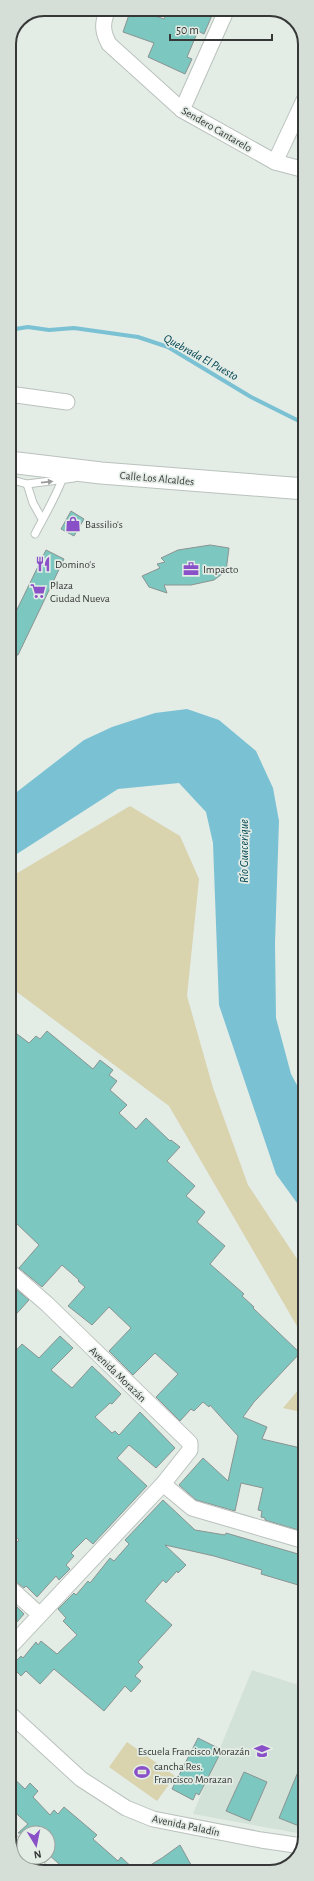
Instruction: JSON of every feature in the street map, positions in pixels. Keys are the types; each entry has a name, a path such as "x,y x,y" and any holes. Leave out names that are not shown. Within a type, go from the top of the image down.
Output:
{"main road":[{"name":"Calle Los Alcaldes","path":"16,463 101,473 298,488"}],"street":[{"name":"Sendero Cantarelo","path":"106,16 103,25 104,34 109,44 182,110 275,162 298,168"},
{"path":"182,110 224,16"},
{"path":"275,162 298,113"},
{"path":"16,395 67,402"},
{"name":"Avenida Morazán","path":"16,1277 47,1304 190,1443 190,1450 163,1484 39,1614"},
{"path":"163,1484 192,1508 298,1539"},
{"path":"16,1593 39,1614 16,1640"},
{"name":"Avenida Paladín","path":"16,1719 81,1779 126,1808 153,1819 261,1840 296,1845"}],"lane":[{"path":"16,481 27,484 101,473"},
{"path":"36,534 42,519 53,504 62,480"},
{"path":"27,484 33,503 42,519"}],"shaded area":[{"path":"130,806 180,836 199,879 187,996 213,1088 248,1185 298,1260 298,1328 169,1106 16,991 16,874"},
{"path":"298,1390 298,1411 283,1408"},
{"name":"Escuela Francisco Morazán","path":"252,1670 298,1685 297,1833 193,1814"},
{"name":"cancha Res. Francisco Morazan","path":"127,1742 175,1776 157,1801 109,1767"}],"water":[{"name":"Río Guacerique","path":"187,709 219,720 256,751 273,788 279,821 275,943 276,1018 291,1074 298,1087 298,1204 276,1174 219,1005 213,843 206,812 179,783 118,789 16,855 16,793 84,740 112,727 155,713"}],"building":[{"path":"129,16 156,16 164,19 166,16 212,16 204,34 198,31 187,57 192,59 185,74 148,57 154,43 123,32"},
{"name":"Bassilio's","path":"71,511 84,519 74,536 61,529"},
{"name":"Impacto","path":"210,545 229,548 226,571 214,580 191,585 164,585 167,593 149,587 142,576 160,568 157,564 165,562 161,558 178,550"},
{"name":"Plaza Ciudad Nueva","path":"46,550 64,559 18,655 16,655 16,612"},
{"path":"47,1031 93,1069 100,1060 113,1070 109,1075 117,1081 110,1090 127,1105 119,1113 136,1129 146,1118 170,1141 171,1140 180,1147 167,1161 195,1186 186,1196 205,1212 197,1222 225,1246 210,1264 244,1294 242,1296 254,1307 253,1308 298,1351 298,1355 254,1402 243,1417 267,1427 262,1439 298,1447 298,1530 265,1520 265,1518 261,1517 262,1511 258,1510 263,1488 241,1483 235,1511 196,1500 179,1485 203,1458 228,1481 238,1436 210,1405 209,1407 203,1402 194,1411 191,1409 180,1421 156,1397 178,1374 155,1353 133,1375 109,1351 131,1328 109,1307 92,1325 68,1306 85,1287 62,1265 42,1287 19,1268 39,1245 16,1223 16,1033 29,1043 36,1036 40,1039"},
{"path":"16,1289 29,1300 16,1314"},
{"path":"60,1336 73,1348 51,1370 72,1388 92,1366 121,1394 112,1404 110,1403 95,1417 112,1433 115,1431 119,1435 140,1412 175,1448 156,1468 129,1445 117,1458 147,1486 93,1544 86,1538 71,1553 74,1556 66,1565 70,1569 59,1580 56,1576 37,1597 26,1586 24,1588 16,1582 16,1543 19,1540 16,1537 16,1350 22,1344 39,1358"},
{"path":"163,1500 195,1530 225,1535 226,1533 298,1554 298,1585 261,1574 262,1570 214,1556 165,1545 186,1565 178,1573 177,1571 166,1583 163,1580 145,1601 172,1625 138,1662 143,1667 135,1676 141,1681 131,1692 125,1686 104,1711 54,1669 40,1684 26,1671 21,1676 16,1671 16,1661 21,1656 23,1658 36,1642 38,1645 41,1641 57,1654 77,1635 63,1621 66,1618 58,1609 74,1593 76,1595 88,1581 90,1583 110,1558 114,1561 129,1544 125,1540"},
{"path":"16,1606 24,1614 16,1623"},
{"path":"198,1738 222,1750 199,1795 196,1793 193,1800 172,1789"},
{"path":"244,1772 267,1782 250,1821 226,1811"},
{"path":"298,1772 298,1826 279,1818"},
{"path":"16,1781 25,1789 30,1783 38,1791 33,1797 50,1815 54,1810 58,1814 64,1807 97,1835 93,1839 118,1861 121,1857 130,1865 60,1865 56,1861 56,1825 27,1825 28,1824 16,1813"},
{"path":"180,1845 191,1865 150,1865"}],"waterway":[{"name":"Quebrada El Puesto","path":"16,329 28,327 49,330 74,328 138,337 168,347 251,397 298,420"}],"place":[{"name":"Bassilio's","path":"73,524"},
{"name":"Domino's","path":"43,564"},
{"name":"Impacto","path":"191,569"},
{"name":"Plaza Ciudad Nueva","path":"38,591"},
{"name":"Escuela Francisco Morazán","path":"262,1751"},
{"name":"cancha Res. Francisco Morazan","path":"142,1772"}]}
